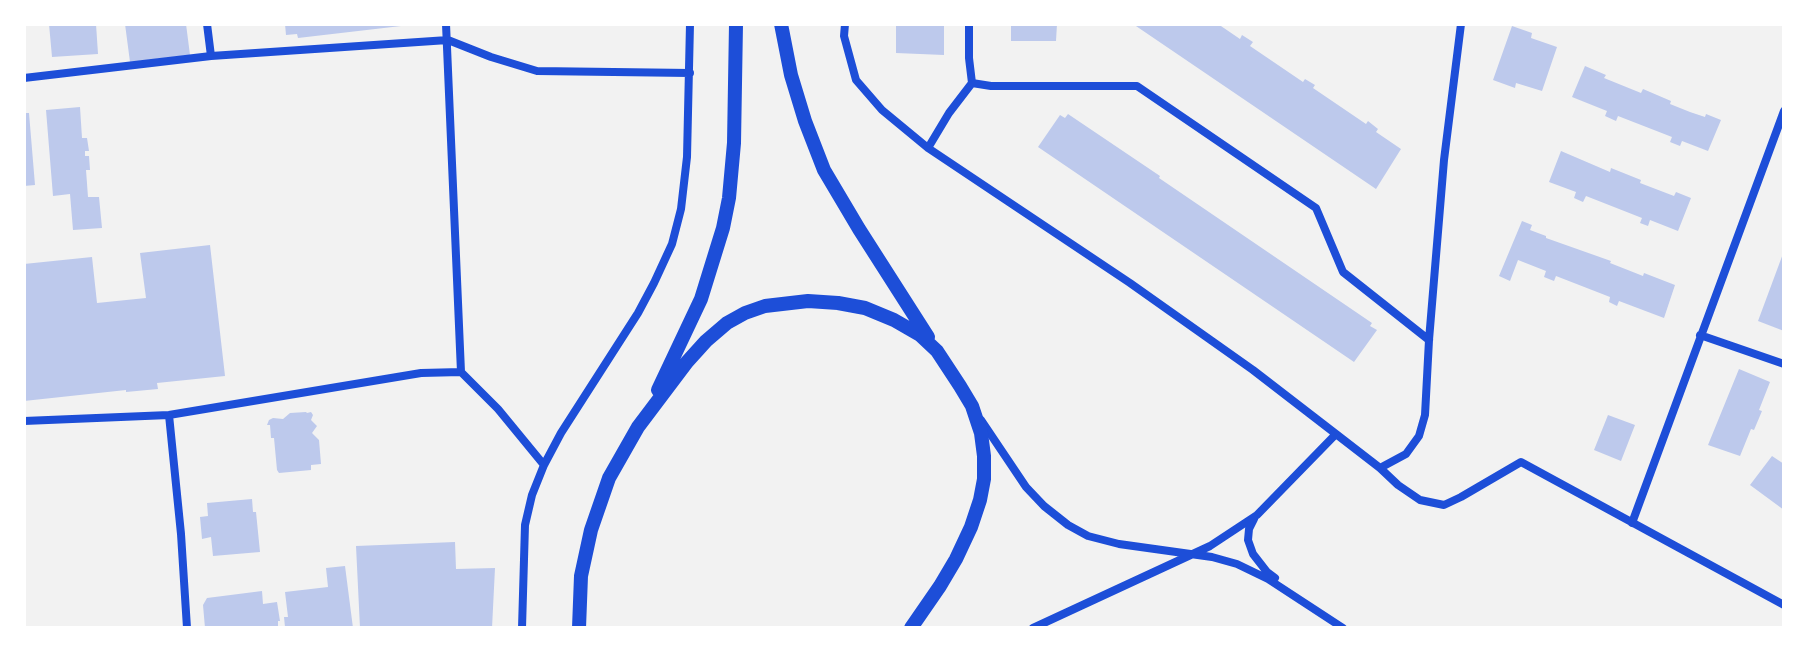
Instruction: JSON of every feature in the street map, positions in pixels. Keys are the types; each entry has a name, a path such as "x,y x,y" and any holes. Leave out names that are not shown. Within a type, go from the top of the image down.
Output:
{"street":[{"path":"207,24 211,56"},
{"path":"446,24 461,372 498,409 544,465"},
{"path":"522,628 522,554 532,495 561,433 638,313 672,244 686,179 690,24"},
{"path":"572,628 599,504 609,478 677,352 701,299 723,228 734,143 736,24"},
{"path":"781,24 805,121 824,170 1026,487 1068,525 1088,536 1237,564 1268,579 1343,628"},
{"path":"845,24 844,36 856,80 882,110 928,148 1253,370 1420,500 1444,505 1521,462 1784,605"},
{"path":"928,148 972,83 969,24"},
{"path":"1380,468 1406,454 1419,436 1425,415 1444,160 1461,24"},
{"path":"24,78 211,56 448,40 537,71 690,73"},
{"path":"972,83 991,86 1137,86 1316,208 1343,272 1429,340"},
{"path":"1632,523 1784,111"},
{"path":"638,427 706,341 727,323 765,306 808,301 865,308 907,327 937,351"},
{"path":"1700,335 1784,364"},
{"path":"24,421 169,415 421,373 461,372"},
{"path":"911,628 956,559 980,500 984,456 981,433 972,406"},
{"path":"169,415 187,628"},
{"path":"1033,628 1210,546 1257,515 1336,434"},
{"path":"1257,515 1249,529 1248,540 1253,554 1267,572 1299,598"},
{"path":"579,628 581,576"}],"building":[{"path":"49,24 96,24 98,54 52,57"},
{"path":"125,24 186,24 190,55 130,62"},
{"path":"285,24 401,26 298,38 297,34 286,35"},
{"path":"896,24 944,24 944,55 896,53"},
{"path":"1011,24 1057,24 1056,41 1011,41"},
{"path":"1133,24 1218,24 1240,39 1242,35 1253,42 1250,46 1303,82 1305,79 1315,85 1313,88 1366,124 1368,121 1378,129 1376,132 1401,149 1376,189"},
{"path":"1512,26 1532,33 1531,38 1557,47 1542,91 1516,83 1515,88 1493,80"},
{"path":"1585,66 1606,75 1604,78 1641,93 1643,89 1690,112 1721,120 1708,151 1682,141 1680,146 1670,142 1672,137 1618,116 1616,121 1605,116 1607,111 1572,97"},
{"path":"80,107 82,138 87,138 89,151 85,151 85,156 89,156 90,170 86,170 88,197 99,197 102,228 73,230 70,194 53,196 46,110"},
{"path":"24,113 29,113 35,185 24,186"},
{"path":"1068,114 1372,323 1370,326 1377,330 1354,362 1038,147 1060,115 1065,118"},
{"path":"1561,151 1610,172 1611,168 1674,196 1676,192 1691,198 1678,231 1650,220 1648,226 1640,223 1642,218 1586,196 1583,202 1574,198 1576,192 1549,182"},
{"path":"1522,221 1532,225 1530,230 1546,238 1643,276 1644,273 1675,285 1664,318 1619,301 1617,306 1609,302 1610,297 1556,276 1554,281 1544,277 1546,271 1518,260 1510,281 1499,276"},
{"path":"210,245 225,376 157,383 158,389 24,401 24,264 92,257 97,303 146,298 140,253"},
{"path":"1784,251 1784,331 1758,321"},
{"path":"1739,369 1770,382 1759,410 1762,411 1740,456 1708,445"},
{"path":"311,412 311,420 317,426 312,433 319,440 321,464 311,465 311,470 279,473 274,438 271,438 270,425 267,425 269,420 283,419 290,413"},
{"path":"1608,415 1635,425 1621,461 1594,450"},
{"path":"1772,456 1784,464 1784,510 1750,485"},
{"path":"252,499 260,552 213,556 211,537 202,539 200,517 208,516 207,503"},
{"path":"455,542 456,569 495,568 492,628 360,628 356,546"},
{"path":"345,566 353,628 285,627 284,617 288,617 285,592 328,587 326,568"},
{"path":"262,591 263,604 277,602 278,626 205,628 203,605 207,598"}]}
